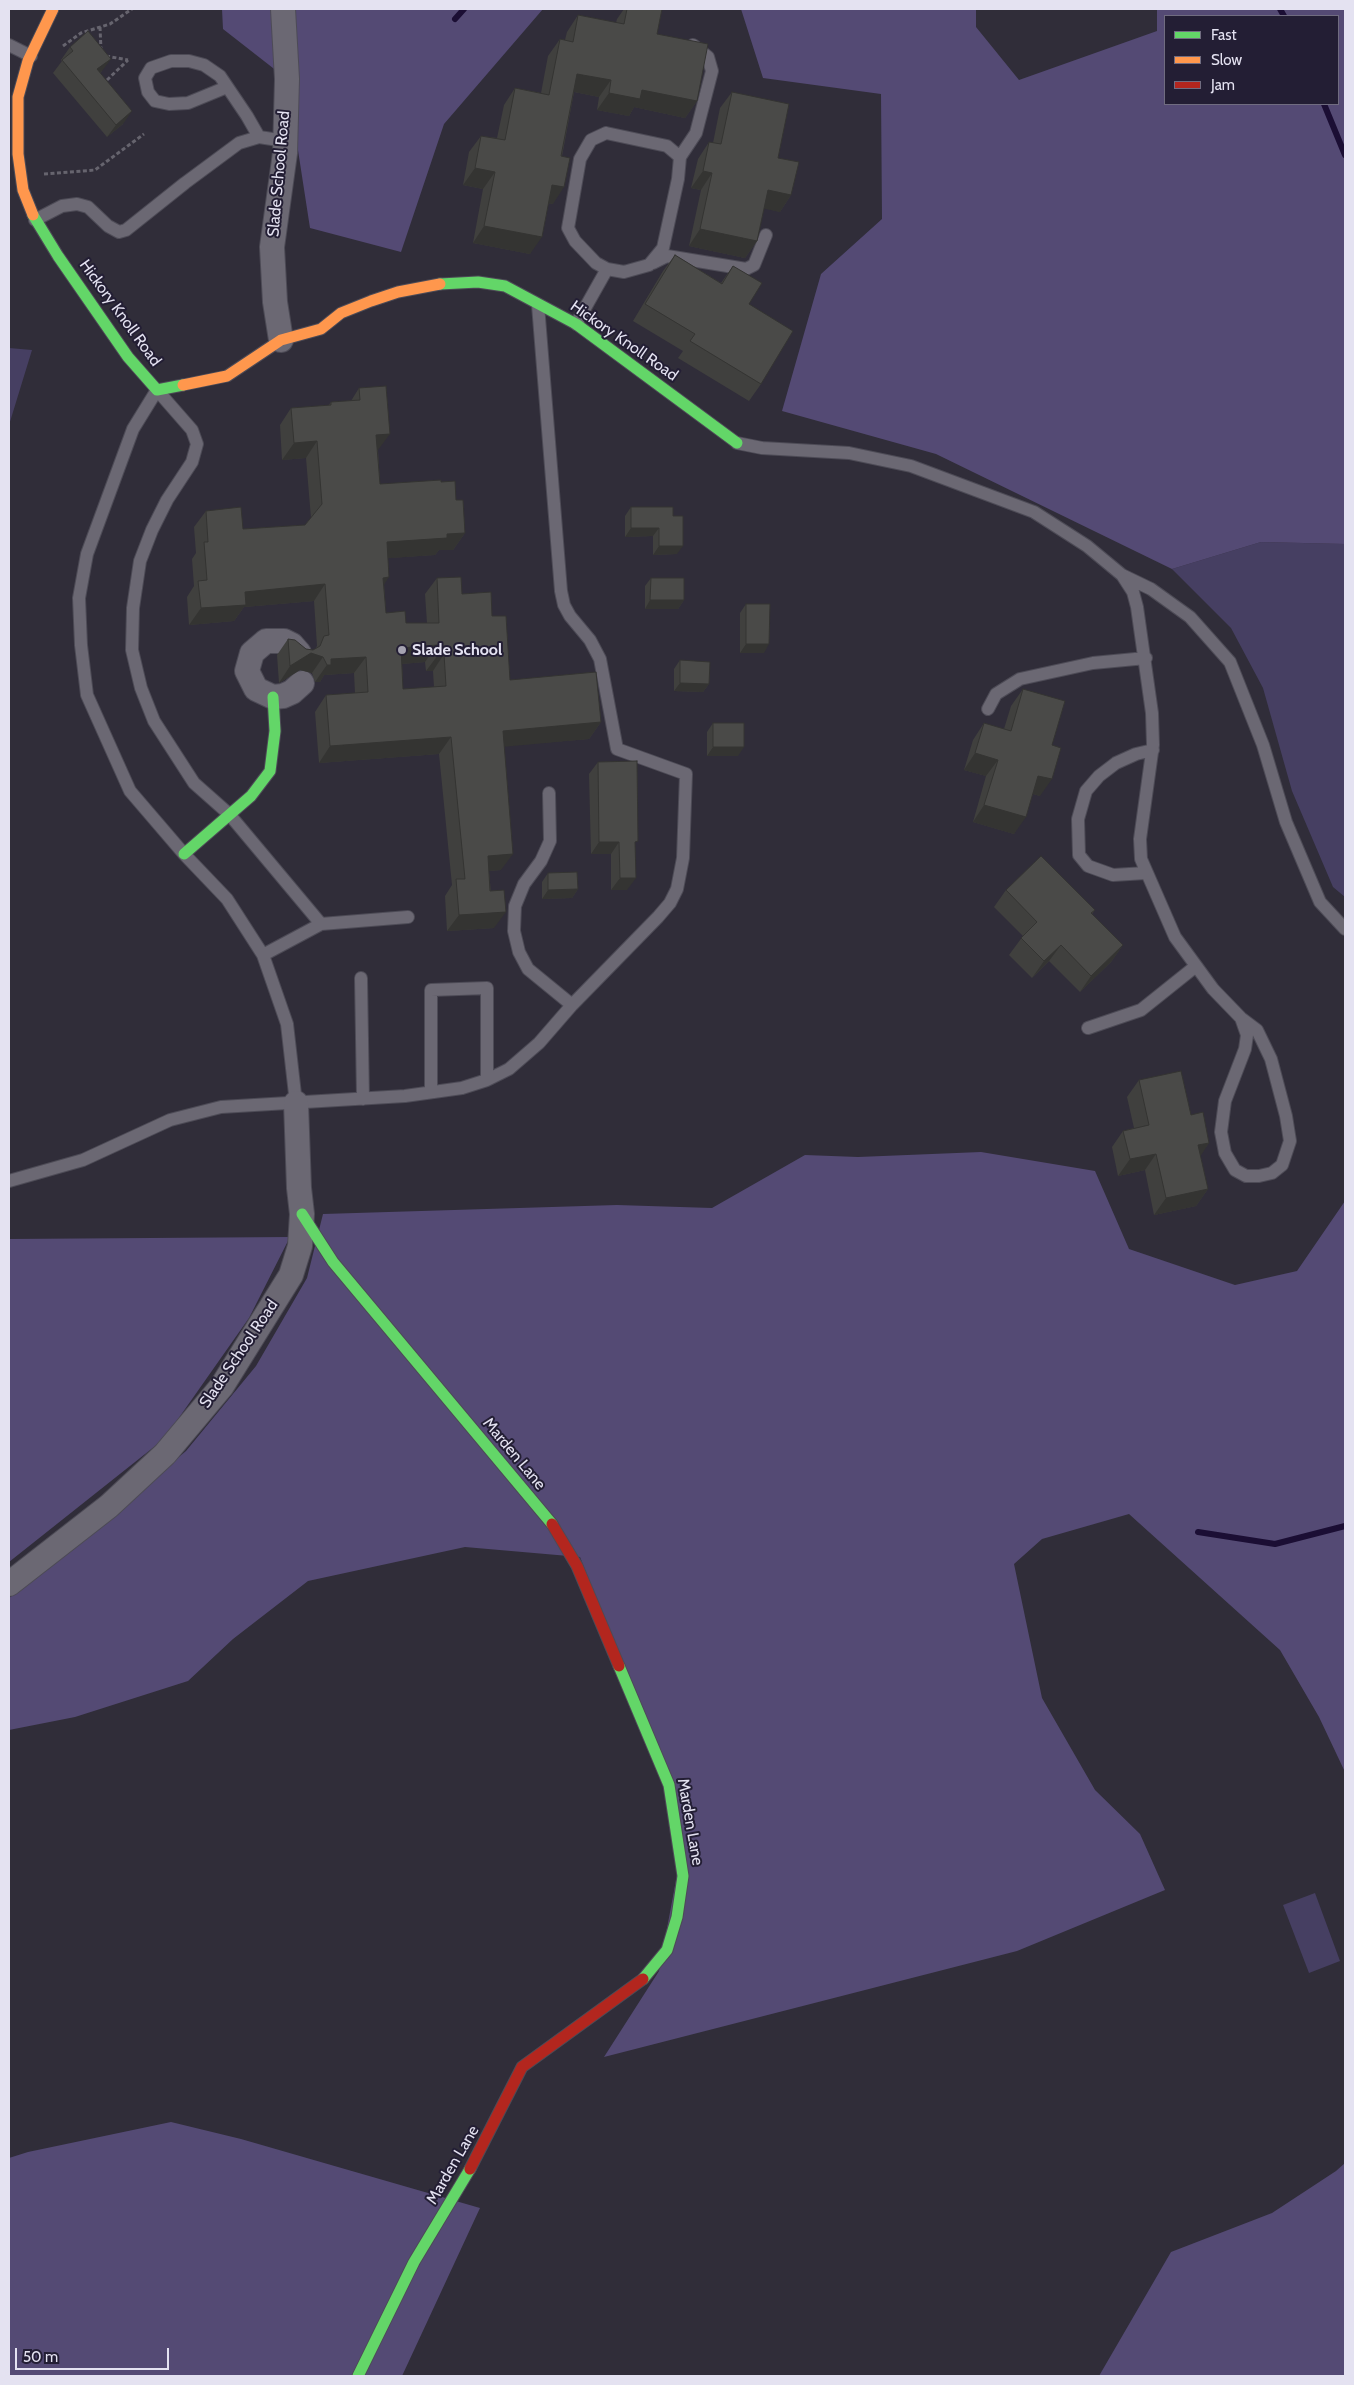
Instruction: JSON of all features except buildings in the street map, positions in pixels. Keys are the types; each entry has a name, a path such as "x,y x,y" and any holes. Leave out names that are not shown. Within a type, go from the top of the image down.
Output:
{"street":[{"name":"Hickory Knoll Road","path":"53,9 23,76 18,98 18,154 25,196 35,220 128,357 157,390 227,376 281,340 321,329 341,313 371,301 398,292 442,284 478,282 505,286 576,324 737,443"},
{"name":"Slade School Road","path":"281,340 274,302 272,247 285,141 287,79 283,9"},
{"path":"300,653 292,644 275,639 258,646 252,653 247,671 250,681 256,689 274,697 292,692 302,683"},
{"path":"184,854 251,796 270,771 275,731 274,697"},
{"name":"Slade School Road","path":"9,1584 109,1506 165,1454 222,1386 291,1275 300,1246 302,1214 299,1188 296,1103"},
{"name":"Marden Lane","path":"302,1214 333,1262 552,1524 577,1566 669,1785 683,1876 677,1917 667,1950 643,1979 582,2021 522,2067 461,2186 414,2262 358,2376"}],"lane":[{"path":"649,265 663,248 678,179 680,157 696,132 712,71 708,57 693,45 679,42"},
{"path":"9,45 31,56"},
{"path":"227,87 188,103 169,104 155,101 148,92 146,78 151,68 171,61 189,61 204,65 220,76 259,137"},
{"path":"680,157 667,146 643,139 606,132 591,140 580,160 568,228 574,241 596,263 607,269 624,272 649,265 667,256 731,269 746,269 754,265 766,235"},
{"path":"35,220 62,206 77,204 88,207 108,226 119,232 126,230 239,143 259,137 285,141"},
{"path":"576,324 607,269"},
{"path":"9,1181 84,1160 170,1120 221,1107 363,1099 432,1092 462,1088 487,1080 509,1069 539,1043 572,1005 658,918 677,888 683,858 686,774 618,749 600,660 590,640 570,616 564,605 561,591 538,303"},
{"path":"296,1103 287,1024 263,955 227,899 184,854 130,790 87,694 81,645 80,598 87,554 133,429 157,390 192,430 197,444 192,462 168,500 140,561 133,608 132,650 141,688 164,738 194,783 230,814 321,924"},
{"path":"737,443 762,448 849,453 911,466 1034,512 1087,546 1122,575 1151,589 1190,617 1230,662 1263,745 1286,822 1320,902 1345,929"},
{"path":"1122,575 1133,592 1146,658 1152,713 1153,750 1140,839 1141,859 1175,937 1213,989 1241,1018 1257,1030 1270,1059 1286,1116 1290,1141 1282,1165 1272,1173 1259,1176 1246,1176 1235,1170 1225,1153 1221,1132 1225,1101 1245,1049 1247,1035 1241,1018"},
{"path":"988,709 996,694 1020,679 1093,663 1146,658"},
{"path":"1146,873 1113,875 1088,866 1079,855 1078,819 1086,791 1098,776 1116,763 1136,754 1153,750"},
{"path":"549,793 550,841 541,861 524,884 515,906 514,932 519,952 528,968 572,1005"},
{"path":"263,955 321,924 408,918"},
{"path":"1088,1028 1141,1010 1196,966"},
{"path":"362,978 363,1099"},
{"path":"432,1092 431,990 487,988 487,1080"}],"path":[{"path":"60,48 81,33 118,20 132,9"},
{"path":"100,27 102,53 106,56 128,60 106,80"},
{"path":"22,178 95,170 144,134"}],"shaded area":[{"path":"222,9 543,9 444,124 401,252 310,228 287,79 223,29"},
{"path":"741,9 976,9 976,27 1019,80 1157,31 1157,9 1345,9 1345,544 1261,542 1172,569 936,454 782,411 821,274 882,219 881,94 763,78"},
{"path":"9,348 32,350 9,425"},
{"path":"1261,542 1345,544 1345,897 1333,887 1292,791 1263,688 1231,628 1172,569"},
{"path":"981,1152 1095,1171 1129,1249 1235,1285 1297,1271 1345,1201 1345,1772 1319,1717 1280,1650 1129,1514 1042,1539 1014,1564 1042,1698 1095,1790 1140,1834 1165,1890 1017,1951 604,2057 659,1971 677,1875 669,1785 580,1557 465,1547 308,1581 233,1639 188,1681 75,1717 9,1730 9,1598 38,1577 186,1451 256,1366 307,1278 323,1214 617,1205 712,1208 805,1155 858,1157"},
{"path":"290,1237 249,1318 164,1439 9,1562 9,1239"},
{"path":"1315,1893 1340,1961 1309,1973 1283,1905"},
{"path":"171,2122 241,2139 480,2208 402,2376 9,2376 9,2158 28,2152"},
{"path":"1345,2163 1345,2376 1099,2376 1171,2252 1272,2213 1336,2171"}],"waterway":[{"path":"455,19 464,9"},
{"path":"1280,9 1283,15"},
{"path":"1324,105 1345,155"},
{"path":"1198,1532 1275,1544 1345,1526"}],"traffic: fast":[{"path":"33,215 58,256 128,357 157,390 183,385"},
{"path":"440,284 478,282 505,286 576,324 737,443"},
{"path":"184,854 251,796 270,771 275,731 273,697"},
{"path":"302,1214 333,1262 552,1524"},
{"path":"619,1666 669,1785 683,1876 677,1917 667,1950 643,1979"},
{"path":"358,2376 414,2262 470,2169"}],"traffic: slow":[{"path":"33,215 23,190 18,154 18,97 28,61 53,9"},
{"path":"183,385 227,376 281,340 321,329 341,313 371,301 398,292 440,284"}],"traffic: jam":[{"path":"552,1524 577,1566 619,1666"},
{"path":"470,2169 522,2067 643,1979"}],"place":[{"name":"Slade School","path":"402,650"}]}
